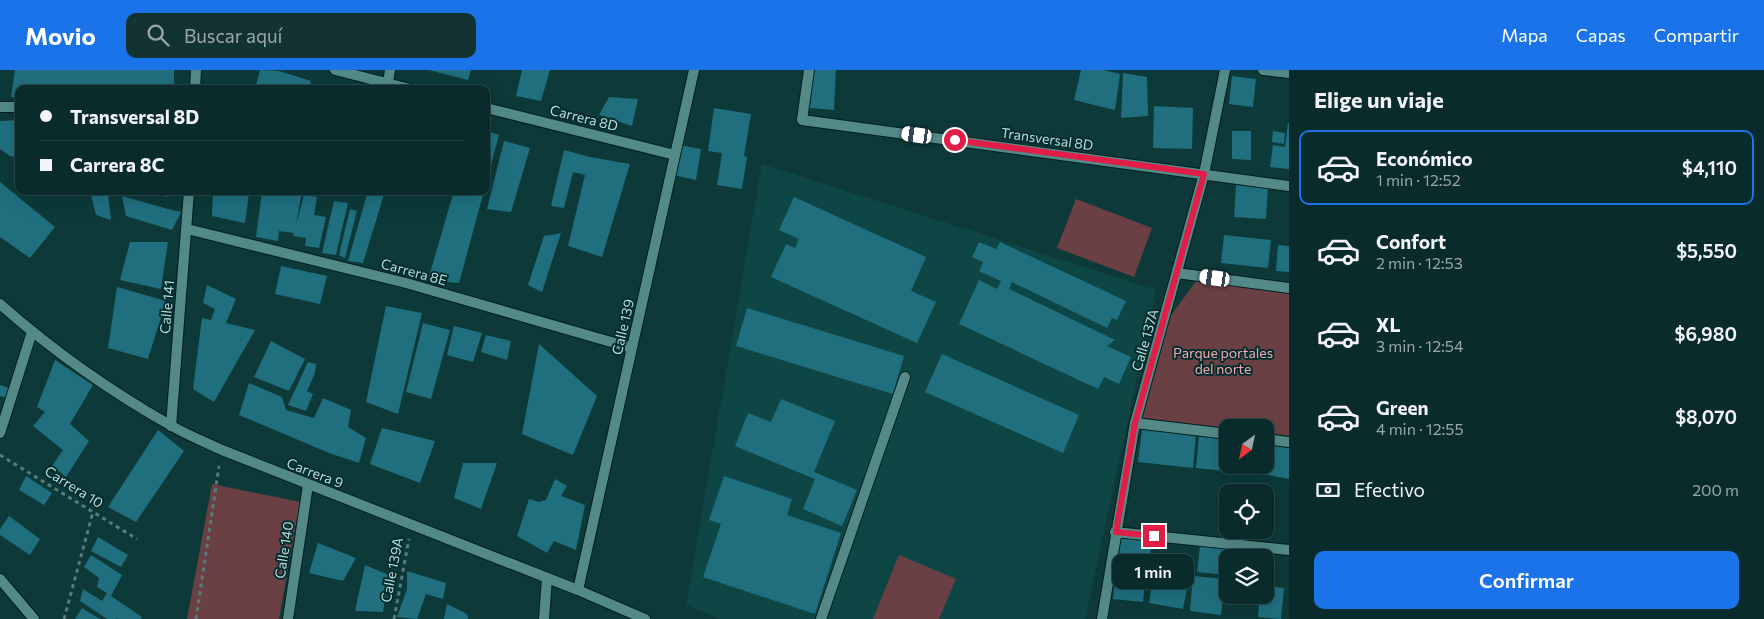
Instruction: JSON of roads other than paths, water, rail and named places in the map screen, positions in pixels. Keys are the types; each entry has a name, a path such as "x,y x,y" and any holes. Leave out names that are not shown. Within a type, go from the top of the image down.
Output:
{"street":[{"path":"195,85 196,70"},
{"path":"335,70 395,85"},
{"path":"388,83 390,70"},
{"name":"Calle 139","path":"578,590 694,70"},
{"name":"Transversal 8D","path":"809,70 802,120 1289,186"},
{"name":"Calle 137A","path":"1102,619 1135,423 1204,174 1225,70"},
{"path":"1263,70 1289,74"},
{"path":"0,107 15,107"},
{"name":"Carrera 8D","path":"490,109 675,155"},
{"name":"Calle 141","path":"171,426 189,195"},
{"name":"Carrera 8E","path":"187,229 406,283 632,348"},
{"path":"1178,273 1289,288"},
{"name":"Carrera 9","path":"0,304 32,332 99,381 171,426 222,450 578,590 645,619"},
{"path":"0,433 32,332"},
{"path":"821,619 904,377"},
{"path":"1135,423 1219,433"},
{"path":"1274,440 1289,442"},
{"name":"Calle 140","path":"288,619 308,485"},
{"path":"1116,532 1289,550"},
{"path":"544,619 547,578"},
{"path":"0,580 34,619"}],"park label":[{"name":"Parque portales del norte","path":"1223,362"}]}
